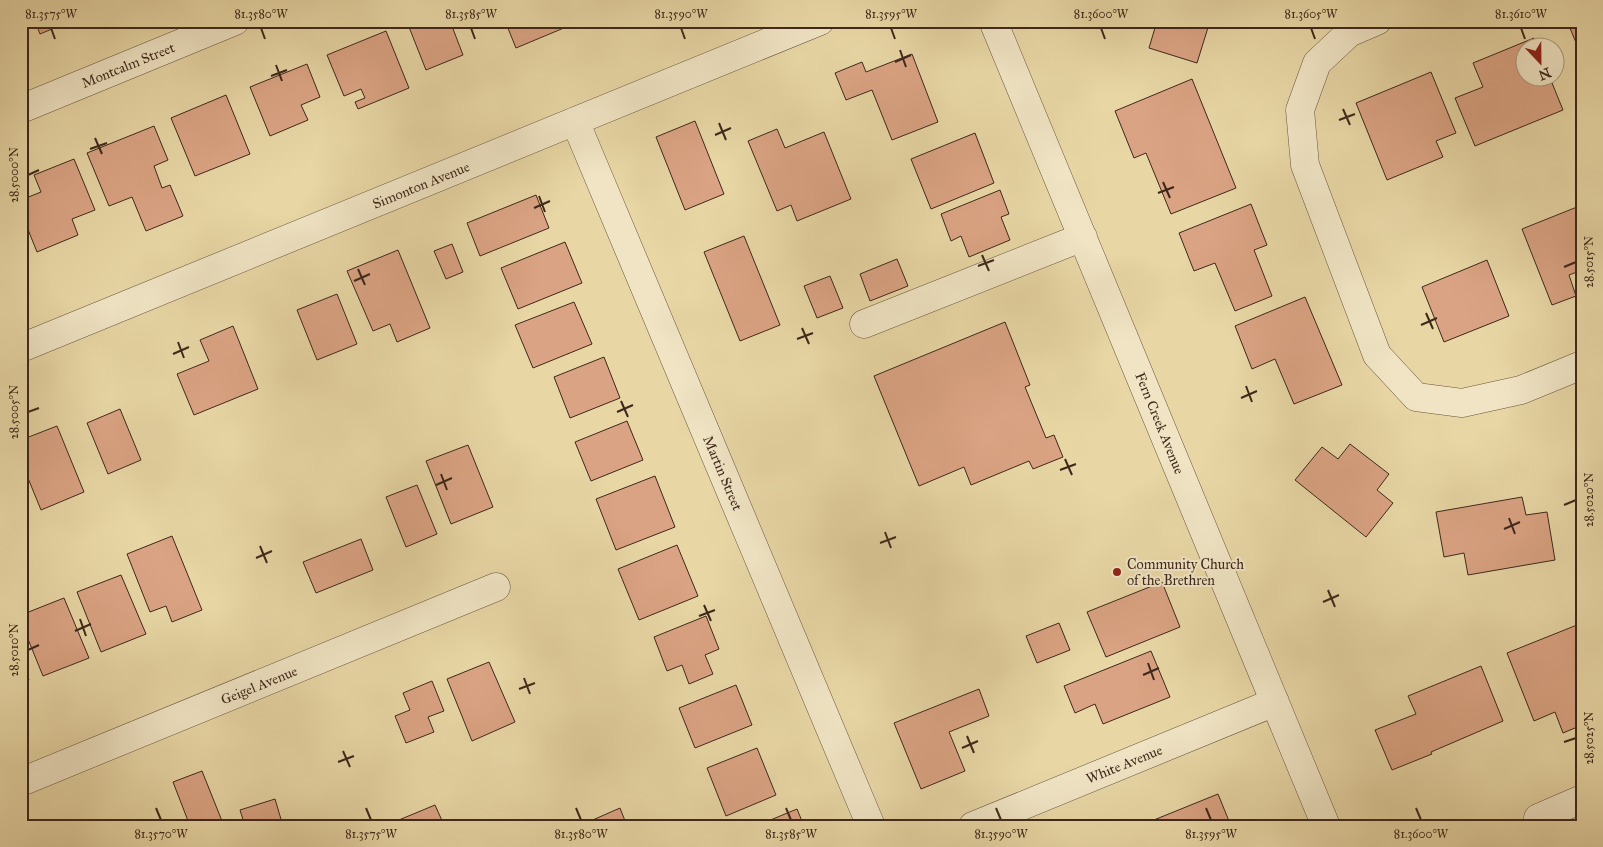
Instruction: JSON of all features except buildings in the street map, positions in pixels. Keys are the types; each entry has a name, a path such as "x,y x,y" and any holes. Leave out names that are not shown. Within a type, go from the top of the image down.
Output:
{"street":[{"name":"Montcalm Street","path":"21,109 235,21"},
{"name":"Simonton Avenue","path":"21,348 820,21"},
{"name":"Fern Creek Avenue","path":"993,21 1326,826"},
{"path":"1377,21 1348,33 1318,63 1300,110 1305,165 1377,355 1416,397 1462,403 1521,390 1582,364"},
{"name":"Martin Street","path":"575,121 871,826"},
{"path":"864,324 1083,236"},
{"name":"Geigel Avenue","path":"21,782 496,587"},
{"name":"White Avenue","path":"972,826 1275,702"},
{"path":"1538,818 1582,800"}],"place":[{"name":"Community Church of the Brethren","path":"1117,572"}]}
